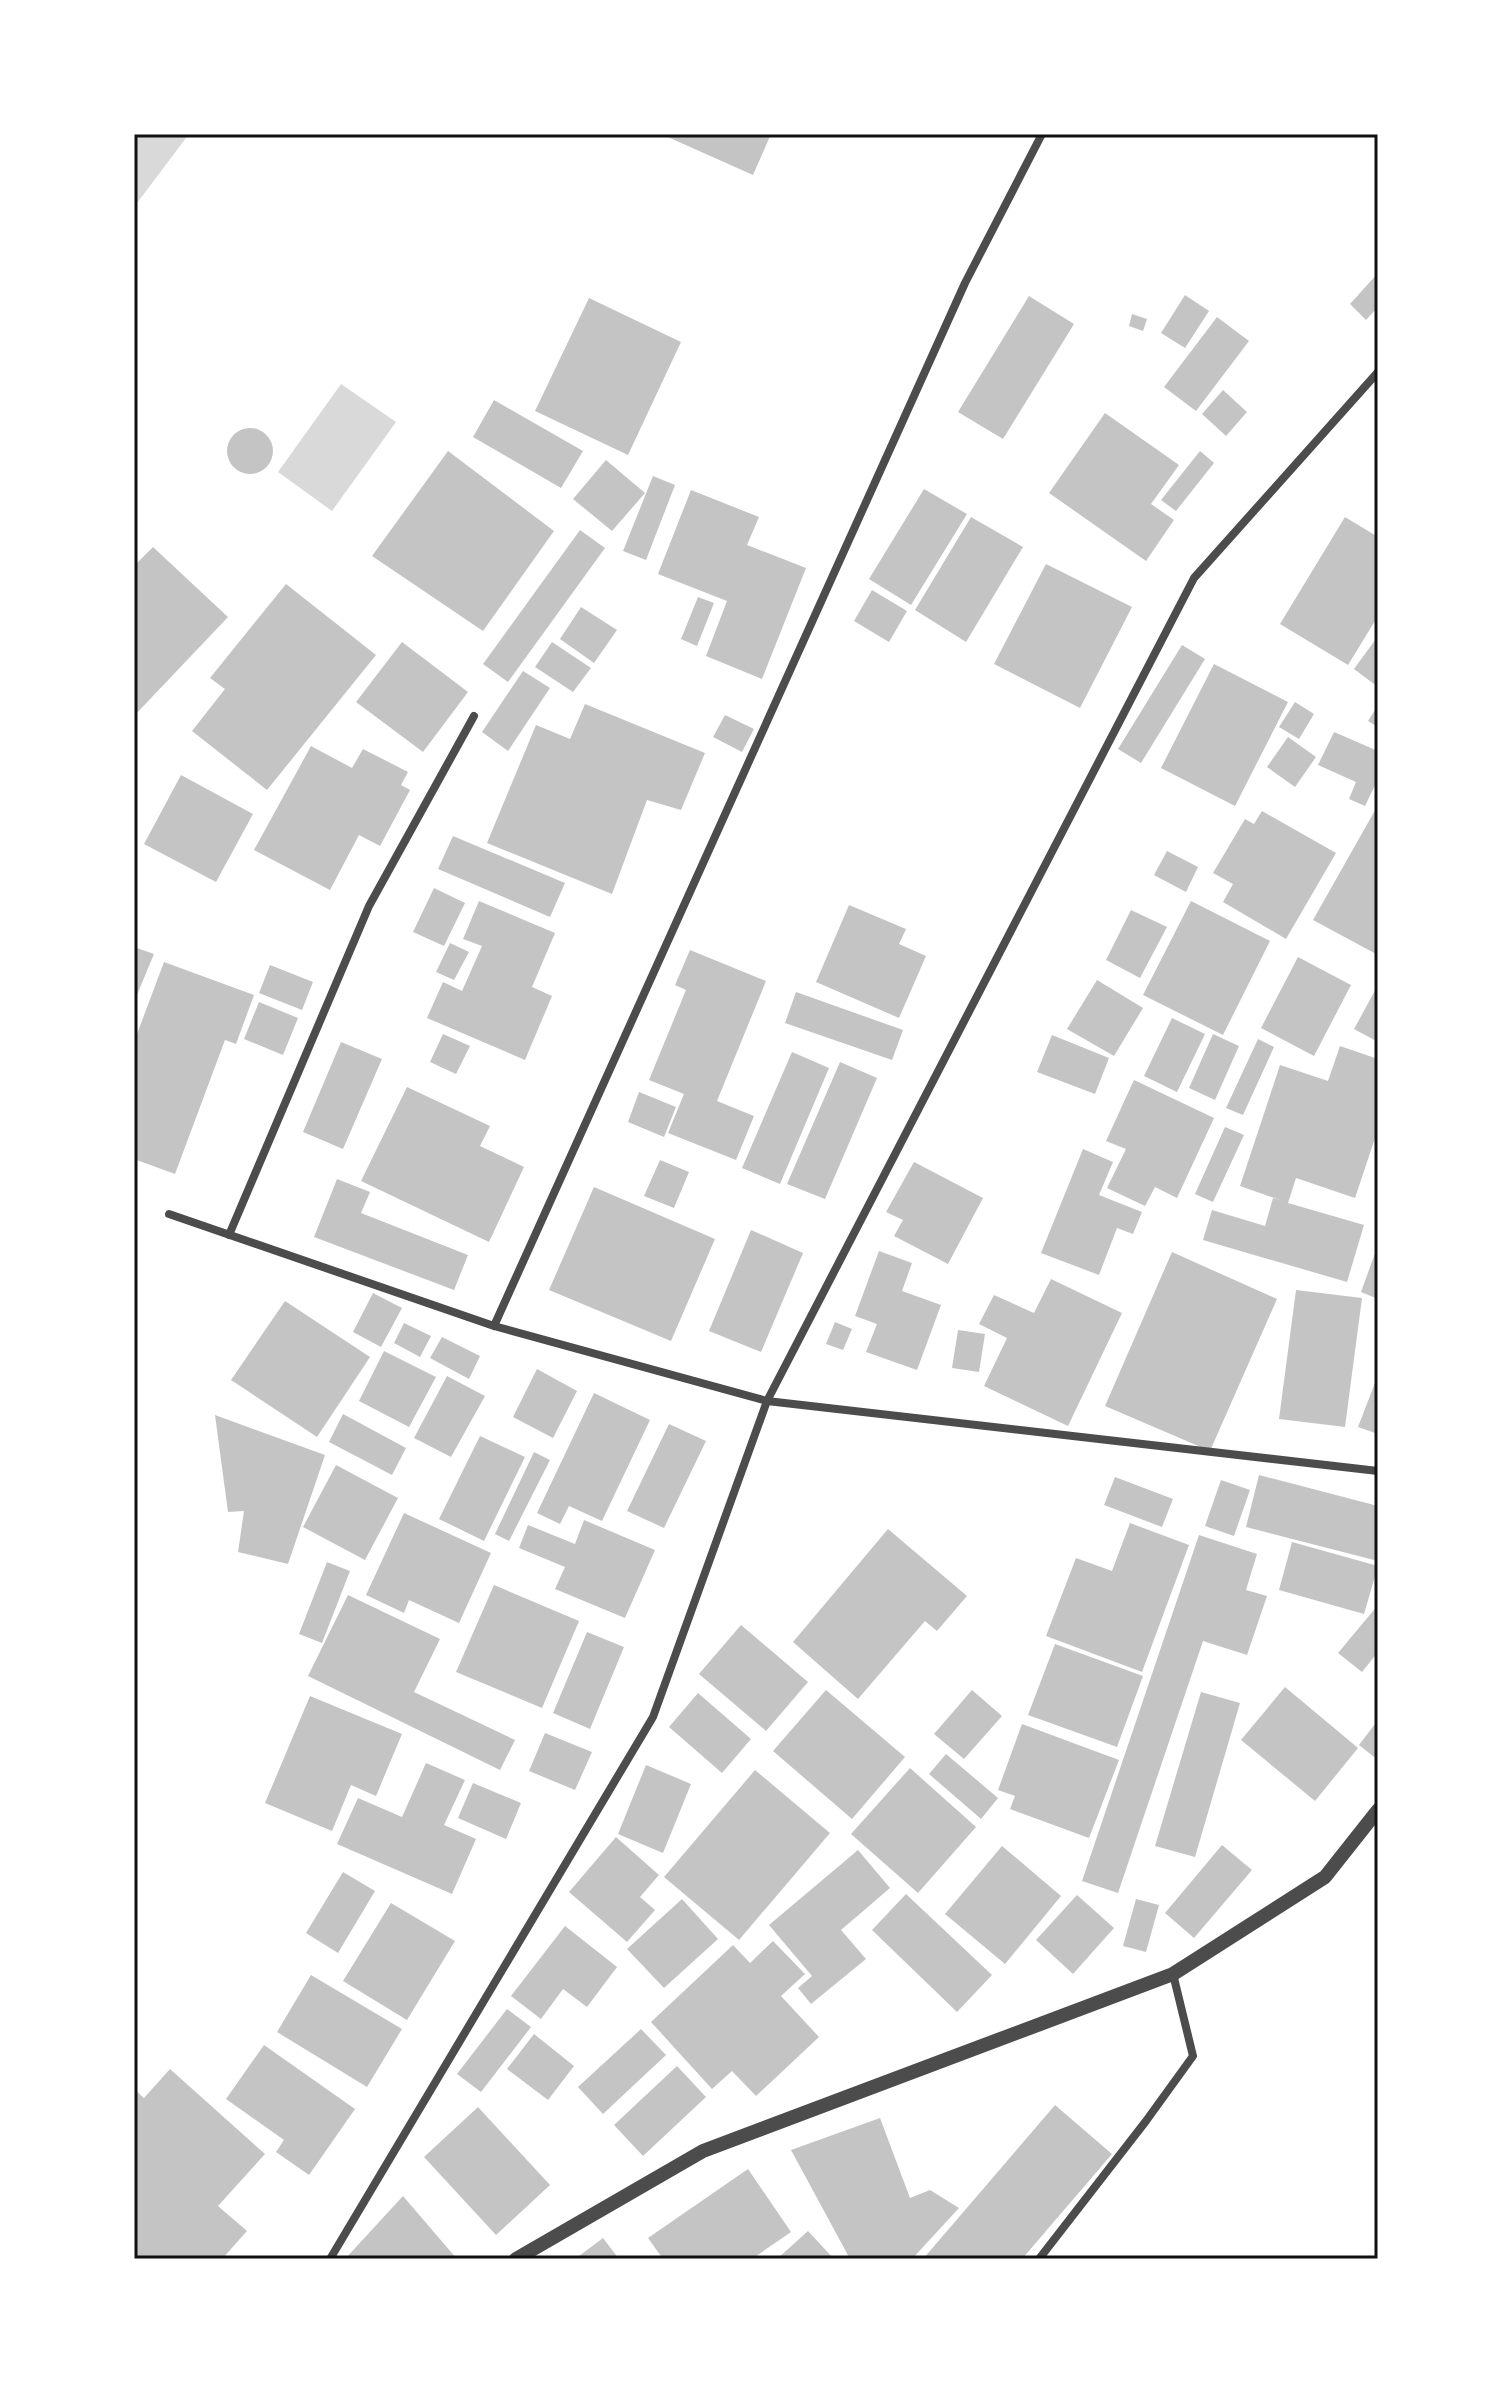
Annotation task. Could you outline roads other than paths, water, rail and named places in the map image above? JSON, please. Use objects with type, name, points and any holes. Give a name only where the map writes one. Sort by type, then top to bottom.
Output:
[{"type":"street","points":[[494,1326],[965,283],[1042,134]]},
{"type":"street","points":[[330,2259],[653,1717],[767,1401],[1194,578],[1378,372]]},
{"type":"street","points":[[229,1235],[369,906],[474,716]]},
{"type":"street","points":[[169,1214],[494,1326],[767,1401],[1378,1471]]},
{"type":"street","points":[[516,2259],[703,2151],[1173,1974],[1325,1877],[1378,1810]]},
{"type":"street","points":[[1039,2259],[1193,2056],[1173,1974]]}]
